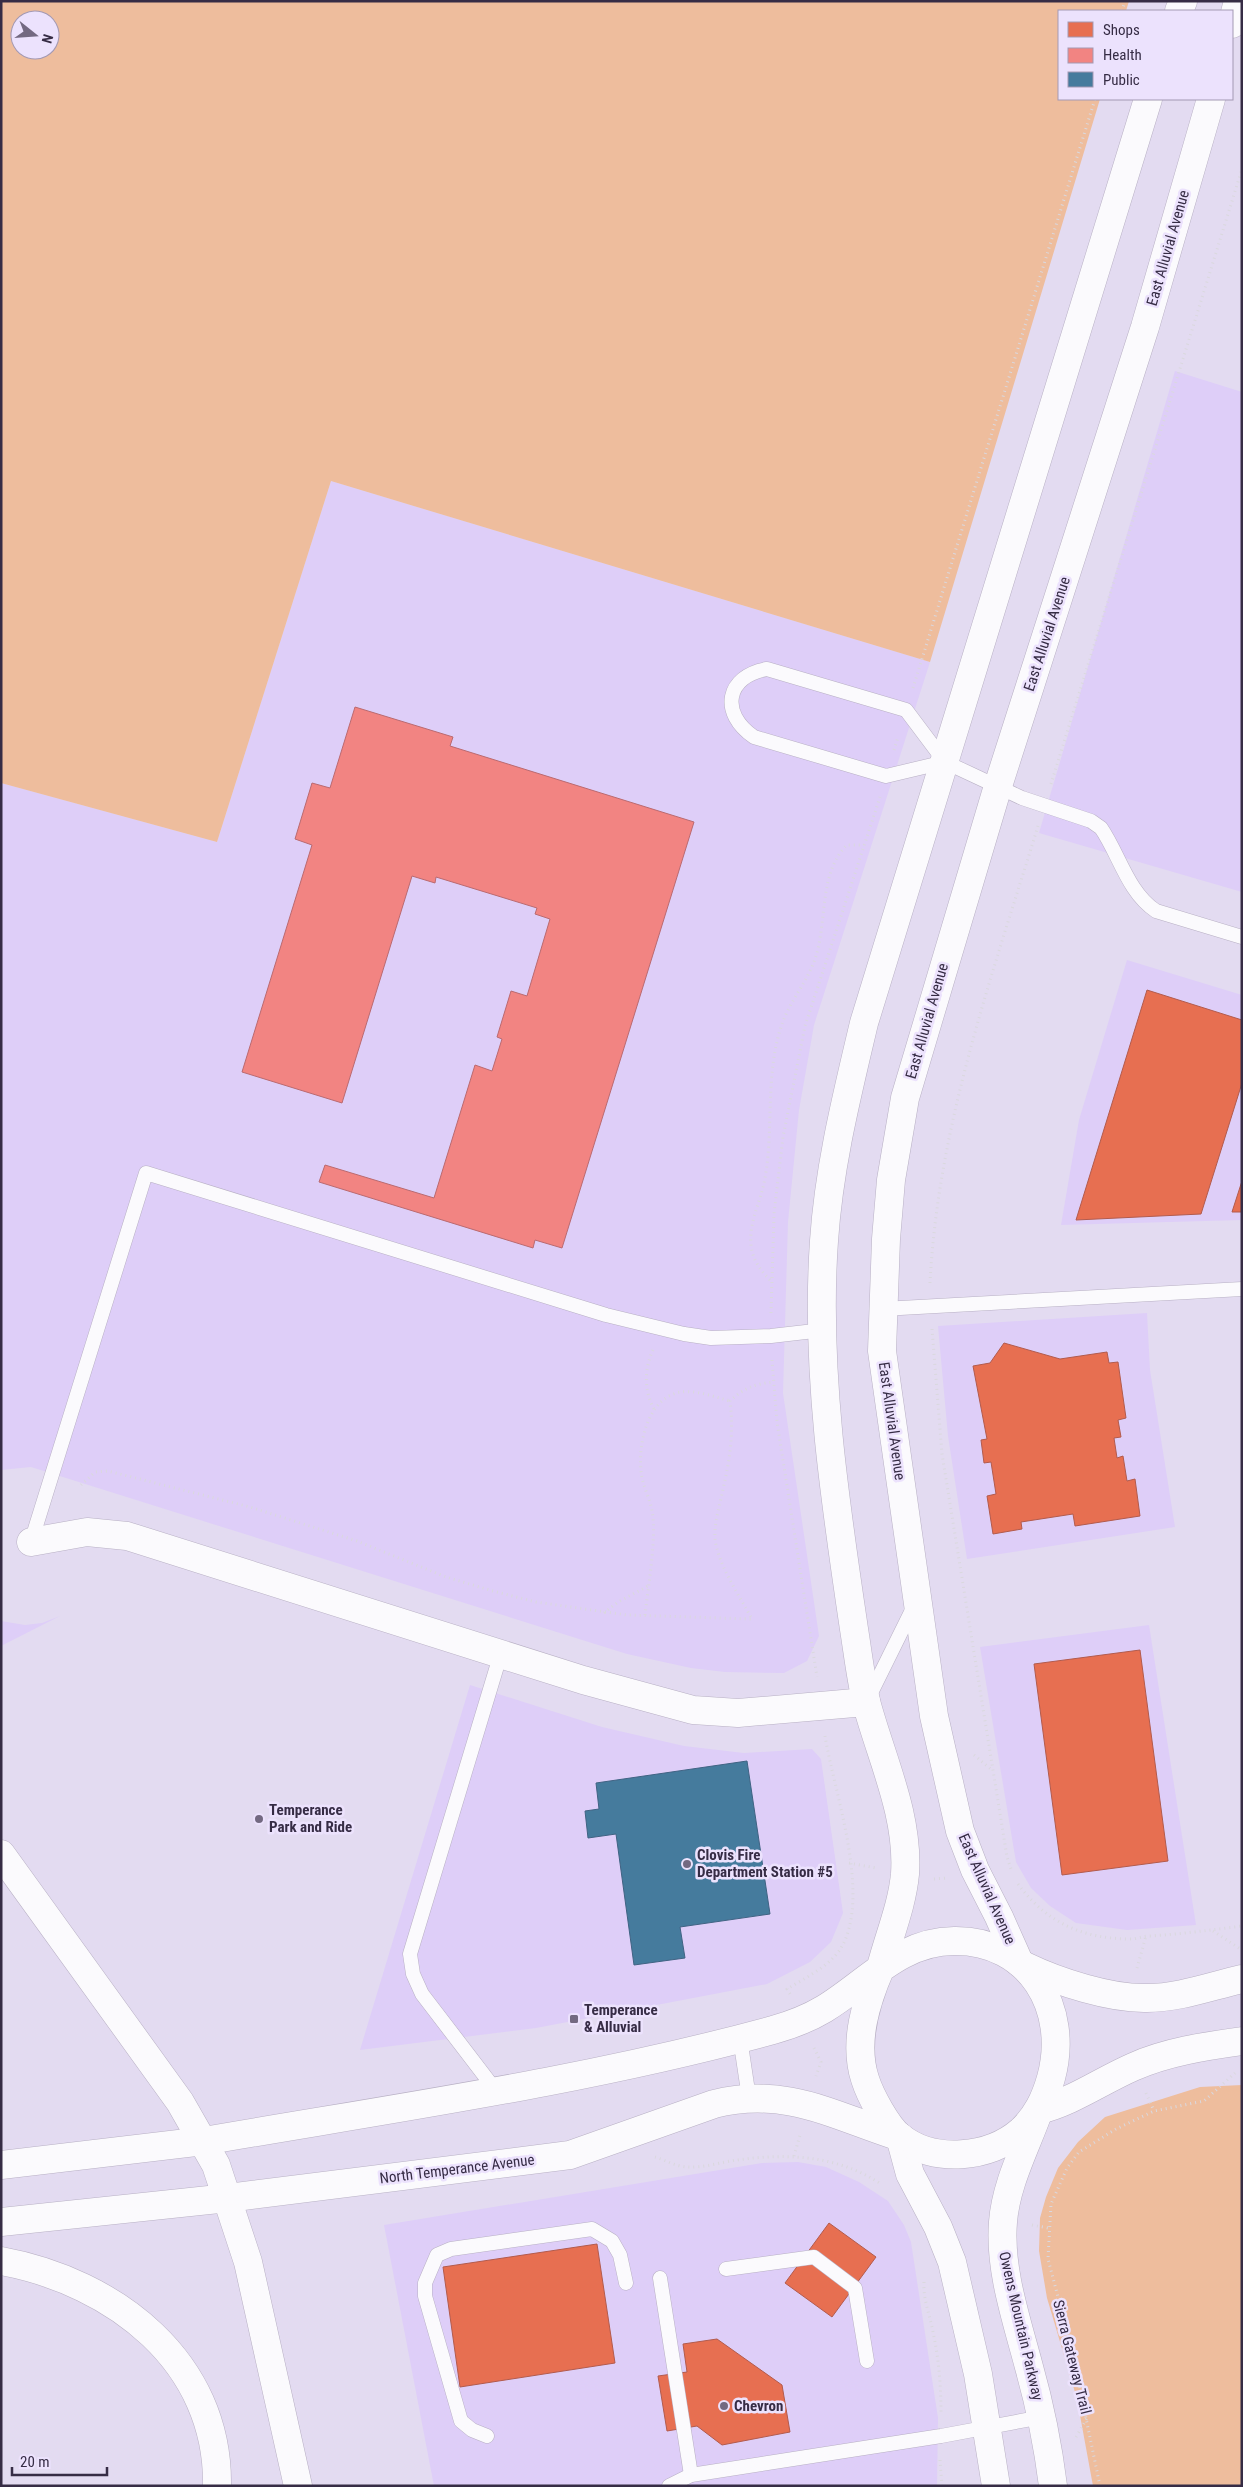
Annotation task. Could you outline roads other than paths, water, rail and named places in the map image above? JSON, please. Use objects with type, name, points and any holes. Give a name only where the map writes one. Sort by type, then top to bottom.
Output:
[{"type":"main road","points":[[1233,20],[1238,1]]},
{"type":"main road","points":[[996,2486],[978,2374],[952,2262],[938,2227],[910,2174],[900,2137],[873,2098],[864,2078],[861,2058],[860,2043],[864,2015],[881,1967],[902,1894],[905,1850],[903,1827],[896,1800],[866,1702],[854,1628],[833,1467],[823,1330],[824,1242],[830,1182],[840,1123],[864,1023],[1148,100]]},
{"type":"main road","name":"East Alluvial Avenue","points":[[1019,1962],[1000,1918],[975,1870],[960,1831],[934,1716],[882,1351],[882,1309],[891,1180],[905,1098],[998,786],[1145,327],[1211,100]]},
{"type":"main road","points":[[31,1542],[87,1532],[127,1536],[583,1680],[693,1710],[738,1713],[866,1702]]},
{"type":"main road","points":[[1,1854],[156,2069],[204,2141],[216,2165],[248,2262],[298,2486]]},
{"type":"main road","points":[[1,2165],[204,2141],[497,2092],[631,2065],[740,2038],[803,2019],[845,1995],[900,1954],[925,1945],[954,1940],[982,1943],[998,1949],[1045,1976],[1129,1997],[1168,1996],[1242,1979]]},
{"type":"main road","name":"Owens Mountain Parkway","points":[[1019,1962],[1045,1992],[1053,2011],[1056,2033],[1054,2069],[1013,2176],[1004,2212],[1002,2237],[1004,2264],[1042,2417],[1053,2486]]},
{"type":"main road","points":[[1039,2110],[1060,2105],[1135,2066],[1206,2046],[1242,2042]]},
{"type":"main road","name":"North Temperance Avenue","points":[[1,2222],[228,2198],[570,2154],[714,2104],[749,2098],[778,2098],[808,2104],[900,2137],[922,2148],[956,2155],[989,2148],[1019,2133],[1039,2110]]},
{"type":"main road","points":[[1,2261],[61,2278],[99,2296],[141,2323],[164,2345],[196,2390],[208,2418],[217,2465],[216,2486]]},
{"type":"lane","points":[[945,762],[886,776],[754,737],[741,728],[730,704],[734,693],[744,677],[767,669],[906,710],[945,762],[1044,806],[1091,821],[1100,828],[1134,889],[1143,901],[1156,911],[1242,937]]},
{"type":"lane","points":[[31,1542],[146,1173],[606,1315],[658,1328],[711,1338],[771,1336],[823,1330]]},
{"type":"lane","points":[[882,1309],[1242,1289]]},
{"type":"lane","points":[[866,1702],[917,1600]]},
{"type":"lane","points":[[497,2092],[422,1994],[413,1974],[410,1954],[501,1653]]},
{"type":"lane","points":[[740,2038],[749,2098]]},
{"type":"lane","points":[[487,2436],[472,2430],[461,2421],[425,2296],[425,2283],[437,2256],[451,2249],[592,2228],[612,2240],[620,2255],[626,2283]]},
{"type":"lane","points":[[726,2269],[814,2257],[855,2288],[867,2361]]},
{"type":"lane","points":[[660,2278],[691,2475]]},
{"type":"lane","points":[[669,2486],[691,2475],[941,2436],[1042,2417]]},
{"type":"place","name":"Temperance Park and Ride","points":[[259,1819]]},
{"type":"place","name":"Clovis Fire Department Station #5","points":[[687,1864]]},
{"type":"place","name":"Temperance & Alluvial","points":[[574,2019]]},
{"type":"place","name":"Chevron","points":[[724,2406]]}]
